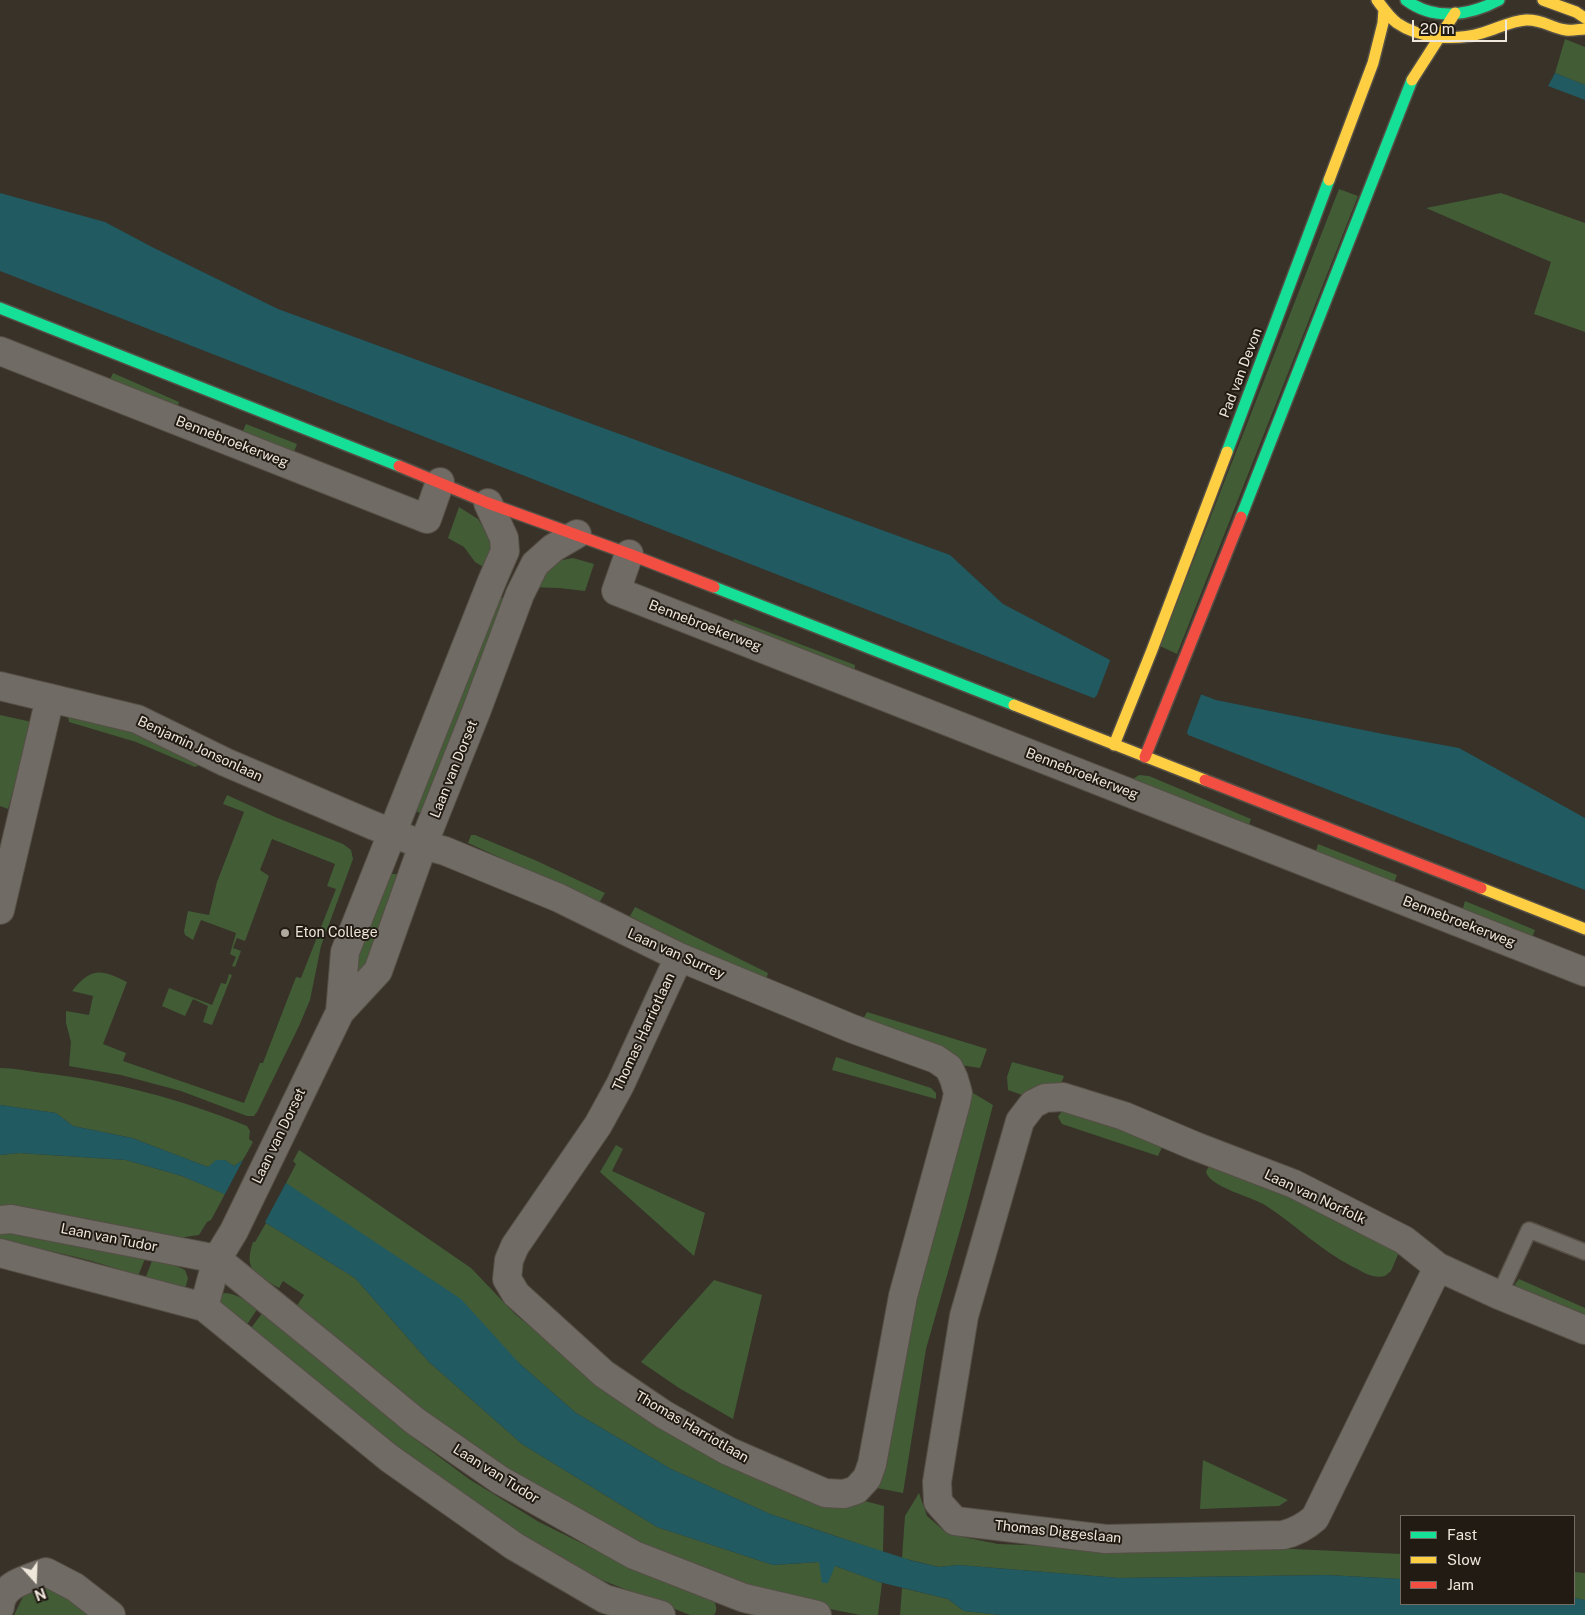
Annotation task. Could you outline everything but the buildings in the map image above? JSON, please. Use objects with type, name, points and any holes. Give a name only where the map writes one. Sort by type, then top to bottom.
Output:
[{"type":"street","points":[[1406,0],[1418,9],[1434,13],[1471,11],[1491,5],[1499,0]]},
{"type":"street","points":[[1543,0],[1576,12],[1585,18]]},
{"type":"street","points":[[1380,4],[1399,24],[1418,33],[1439,36],[1460,37],[1481,33],[1509,22],[1527,20],[1543,21],[1565,30],[1585,29]]},
{"type":"street","name":"Pad van Devon","points":[[1114,745],[1152,650],[1374,63],[1383,23],[1380,4]]},
{"type":"street","points":[[1145,756],[1184,662],[1411,82],[1455,13]]},
{"type":"street","points":[[0,308],[440,482],[488,503],[577,534],[1585,929]]},
{"type":"street","name":"Bennebroekerweg","points":[[0,351],[427,519],[440,482]]},
{"type":"street","name":"Laan van Dorset","points":[[340,1012],[345,952],[492,581],[506,552],[504,538],[488,503]]},
{"type":"street","name":"Laan van Dorset","points":[[217,1259],[234,1231],[340,1012],[378,971],[423,845],[520,594],[535,564],[553,548],[577,534]]},
{"type":"street","name":"Bennebroekerweg","points":[[628,554],[616,591],[1585,972]]},
{"type":"street","name":"Benjamin Jonsonlaan","points":[[0,686],[137,719],[225,762],[392,834]]},
{"type":"street","points":[[0,910],[50,698]]},
{"type":"street","name":"Laan van Surrey","points":[[392,834],[445,851],[559,898],[679,957],[853,1029],[936,1059],[949,1068],[954,1079]]},
{"type":"street","name":"Thomas Harriotlaan","points":[[679,957],[620,1086],[598,1125],[515,1246],[507,1268],[507,1279],[516,1294],[604,1374],[627,1390],[663,1414],[728,1451],[825,1493],[844,1494],[856,1490],[867,1478],[872,1464],[903,1296],[956,1103],[958,1093],[954,1079]]},
{"type":"street","name":"Laan van Norfolk","points":[[1033,1104],[1045,1098],[1063,1097],[1124,1116],[1294,1184],[1404,1240],[1438,1267],[1499,1295],[1585,1330]]},
{"type":"street","name":"Thomas Diggeslaan","points":[[1033,1104],[1020,1120],[964,1316],[937,1482],[938,1502],[955,1521],[1106,1539],[1283,1535],[1300,1530],[1315,1518],[1438,1267]]},
{"type":"street","name":"Laan van Tudor","points":[[0,1220],[10,1219],[217,1259],[414,1422],[500,1480],[634,1555],[740,1606],[817,1615]]},
{"type":"street","points":[[0,1253],[204,1307],[389,1458],[514,1546],[605,1599],[661,1615]]},
{"type":"street","points":[[204,1307],[217,1259]]},
{"type":"street","points":[[0,1607],[0,1600],[12,1585],[46,1572],[75,1587],[111,1615]]},
{"type":"lane","points":[[1499,1295],[1529,1230],[1585,1252]]},
{"type":"green space","points":[[1565,39],[1585,47],[1585,85],[1555,73]]},
{"type":"green space","points":[[1339,189],[1358,196],[1177,654],[1160,646]]},
{"type":"green space","points":[[1501,193],[1585,223],[1585,332],[1534,314],[1551,262],[1426,208]]},
{"type":"green space","points":[[113,373],[179,402],[176,411],[108,384]]},
{"type":"green space","points":[[246,424],[297,444],[293,455],[241,435]]},
{"type":"green space","points":[[459,507],[478,519],[488,535],[492,552],[487,569],[475,562],[464,547],[448,538]]},
{"type":"green space","points":[[573,558],[594,564],[585,591],[529,587],[552,562]]},
{"type":"green space","points":[[496,596],[507,599],[428,816],[408,808]]},
{"type":"green space","points":[[734,619],[855,665],[854,676],[730,628]]},
{"type":"green space","points":[[0,715],[32,722],[8,809],[0,806]]},
{"type":"green space","points":[[68,716],[90,716],[201,758],[199,765],[195,767],[136,742],[69,722]]},
{"type":"green space","points":[[1139,775],[1149,776],[1251,819],[1248,828],[1129,782]]},
{"type":"green space","points":[[227,795],[275,817],[343,844],[351,850],[353,859],[321,946],[310,1000],[254,1116],[247,1116],[181,1091],[121,1075],[69,1066],[71,1042],[66,1023],[66,1011],[89,1015],[93,996],[72,991],[86,977],[92,974],[104,973],[127,982],[103,1044],[126,1053],[123,1061],[244,1103],[260,1063],[263,1063],[296,977],[301,978],[336,889],[327,886],[335,864],[272,839],[260,870],[269,876],[245,941],[237,938],[233,948],[241,951],[235,967],[232,966],[236,957],[230,954],[236,933],[201,920],[193,940],[185,935],[184,931],[188,911],[209,915],[217,882],[244,812],[223,804]]},
{"type":"green space","points":[[471,835],[537,861],[605,893],[599,903],[468,843]]},
{"type":"green space","points":[[1318,844],[1397,875],[1393,886],[1315,855]]},
{"type":"green space","points":[[390,874],[398,874],[402,884],[374,956],[355,985],[353,954]]},
{"type":"green space","points":[[1465,901],[1535,930],[1531,940],[1462,912]]},
{"type":"green space","points":[[635,907],[768,973],[765,983],[707,957],[630,916]]},
{"type":"green space","points":[[229,974],[232,975],[212,1025],[203,1022],[208,1006],[193,999],[185,1016],[162,1006],[169,988],[212,1005],[221,983],[226,984]]},
{"type":"green space","points":[[867,1012],[987,1049],[980,1068],[960,1065],[862,1021]]},
{"type":"green space","points":[[836,1057],[931,1088],[936,1093],[936,1099],[832,1070]]},
{"type":"green space","points":[[1012,1062],[1064,1076],[1061,1084],[1025,1096],[1008,1090],[1007,1077]]},
{"type":"green space","points":[[0,1068],[69,1076],[121,1086],[172,1099],[247,1126],[250,1131],[249,1139],[253,1142],[243,1160],[234,1166],[225,1160],[208,1167],[132,1138],[73,1126],[56,1113],[0,1105]]},
{"type":"green space","points":[[968,1090],[993,1105],[966,1209],[926,1349],[903,1493],[877,1488],[918,1286]]},
{"type":"green space","points":[[1063,1109],[1163,1145],[1158,1156],[1062,1124],[1058,1117]]},
{"type":"green space","points":[[616,1145],[623,1149],[612,1171],[705,1213],[694,1256],[600,1172]]},
{"type":"green space","points":[[299,1150],[471,1268],[515,1314],[599,1383],[696,1447],[785,1491],[838,1507],[857,1499],[884,1506],[883,1552],[770,1514],[671,1469],[576,1413],[519,1363],[286,1183],[296,1164],[293,1161]]},
{"type":"green space","points":[[19,1153],[126,1160],[182,1176],[225,1194],[211,1220],[207,1222],[199,1235],[171,1239],[89,1219],[0,1206],[0,1155]]},
{"type":"green space","points":[[1211,1161],[1268,1185],[1399,1252],[1391,1271],[1385,1276],[1372,1276],[1341,1260],[1265,1205],[1215,1182],[1206,1172]]},
{"type":"green space","points":[[266,1223],[355,1278],[429,1362],[522,1444],[657,1527],[773,1565],[819,1562],[882,1583],[878,1615],[860,1615],[765,1596],[644,1551],[423,1418],[294,1310],[304,1295],[283,1281],[279,1288],[254,1271],[251,1266],[250,1252],[253,1242],[255,1242]]},
{"type":"green space","points":[[0,1226],[147,1254],[138,1276],[87,1260],[0,1241]]},
{"type":"green space","points":[[154,1256],[185,1270],[188,1278],[186,1286],[177,1291],[145,1279]]},
{"type":"green space","points":[[1519,1279],[1585,1308],[1585,1320],[1518,1289],[1515,1284]]},
{"type":"green space","points":[[714,1280],[762,1295],[733,1419],[679,1388],[641,1362]]},
{"type":"green space","points":[[224,1293],[238,1296],[258,1308],[244,1329],[219,1313],[219,1298]]},
{"type":"green space","points":[[263,1312],[349,1380],[415,1439],[469,1479],[539,1522],[624,1564],[711,1596],[716,1608],[714,1615],[690,1615],[569,1567],[471,1510],[248,1332]]},
{"type":"green space","points":[[1203,1460],[1288,1500],[1279,1506],[1200,1509]]},
{"type":"green space","points":[[919,1493],[927,1516],[948,1534],[998,1544],[1189,1551],[1293,1549],[1400,1554],[1400,1579],[1327,1575],[1119,1578],[958,1565],[939,1567],[902,1558],[905,1516]]},
{"type":"green space","points":[[1575,1572],[1585,1573],[1585,1600],[1575,1598]]},
{"type":"green space","points":[[42,1585],[63,1590],[94,1615],[14,1615],[25,1593]]},
{"type":"green space","points":[[902,1588],[948,1599],[964,1611],[1001,1615],[900,1615]]},
{"type":"water","points":[[1555,73],[1585,85],[1585,100],[1548,86]]},
{"type":"water","points":[[0,193],[105,222],[278,309],[950,555],[1003,604],[1110,660],[1216,700],[1459,748],[1585,818],[1585,890],[0,271]]},
{"type":"water","points":[[0,1105],[56,1113],[73,1126],[132,1138],[208,1167],[216,1160],[225,1160],[234,1166],[243,1160],[286,1183],[461,1299],[519,1363],[576,1413],[671,1469],[770,1514],[913,1561],[939,1567],[958,1565],[1119,1578],[1327,1575],[1400,1579],[1400,1605],[1575,1605],[1575,1598],[1585,1600],[1585,1615],[1001,1615],[964,1611],[948,1599],[879,1582],[835,1566],[828,1583],[822,1583],[819,1562],[773,1565],[657,1527],[522,1444],[429,1362],[355,1278],[266,1223],[248,1204],[182,1176],[126,1160],[19,1153],[0,1155]]},
{"type":"pier","points":[[1111,658],[1202,692],[1187,732],[1189,738],[1092,700],[1097,695]]},
{"type":"pier","points":[[244,1158],[287,1181],[264,1224],[247,1207],[224,1196]]},
{"type":"traffic: fast","points":[[1406,0],[1428,11],[1452,14],[1476,10],[1499,0]]},
{"type":"traffic: fast","points":[[1241,517],[1412,80]]},
{"type":"traffic: fast","points":[[1227,452],[1329,180]]},
{"type":"traffic: fast","points":[[0,308],[399,466]]},
{"type":"traffic: fast","points":[[714,587],[1014,705]]},
{"type":"traffic: slow","points":[[1377,0],[1397,23],[1416,32],[1438,37],[1472,36],[1526,20],[1537,21],[1566,30],[1585,29]]},
{"type":"traffic: slow","points":[[1543,0],[1576,12],[1585,18]]},
{"type":"traffic: slow","points":[[1329,180],[1373,63],[1383,23],[1384,9]]},
{"type":"traffic: slow","points":[[1412,80],[1455,13]]},
{"type":"traffic: slow","points":[[1114,745],[1227,452]]},
{"type":"traffic: slow","points":[[1014,705],[1205,780]]},
{"type":"traffic: slow","points":[[1481,888],[1585,929]]},
{"type":"traffic: jam","points":[[399,466],[488,503],[714,587]]},
{"type":"traffic: jam","points":[[1145,757],[1241,517]]},
{"type":"traffic: jam","points":[[1205,780],[1481,888]]},
{"type":"place","name":"Eton College","points":[[285,933]]}]
